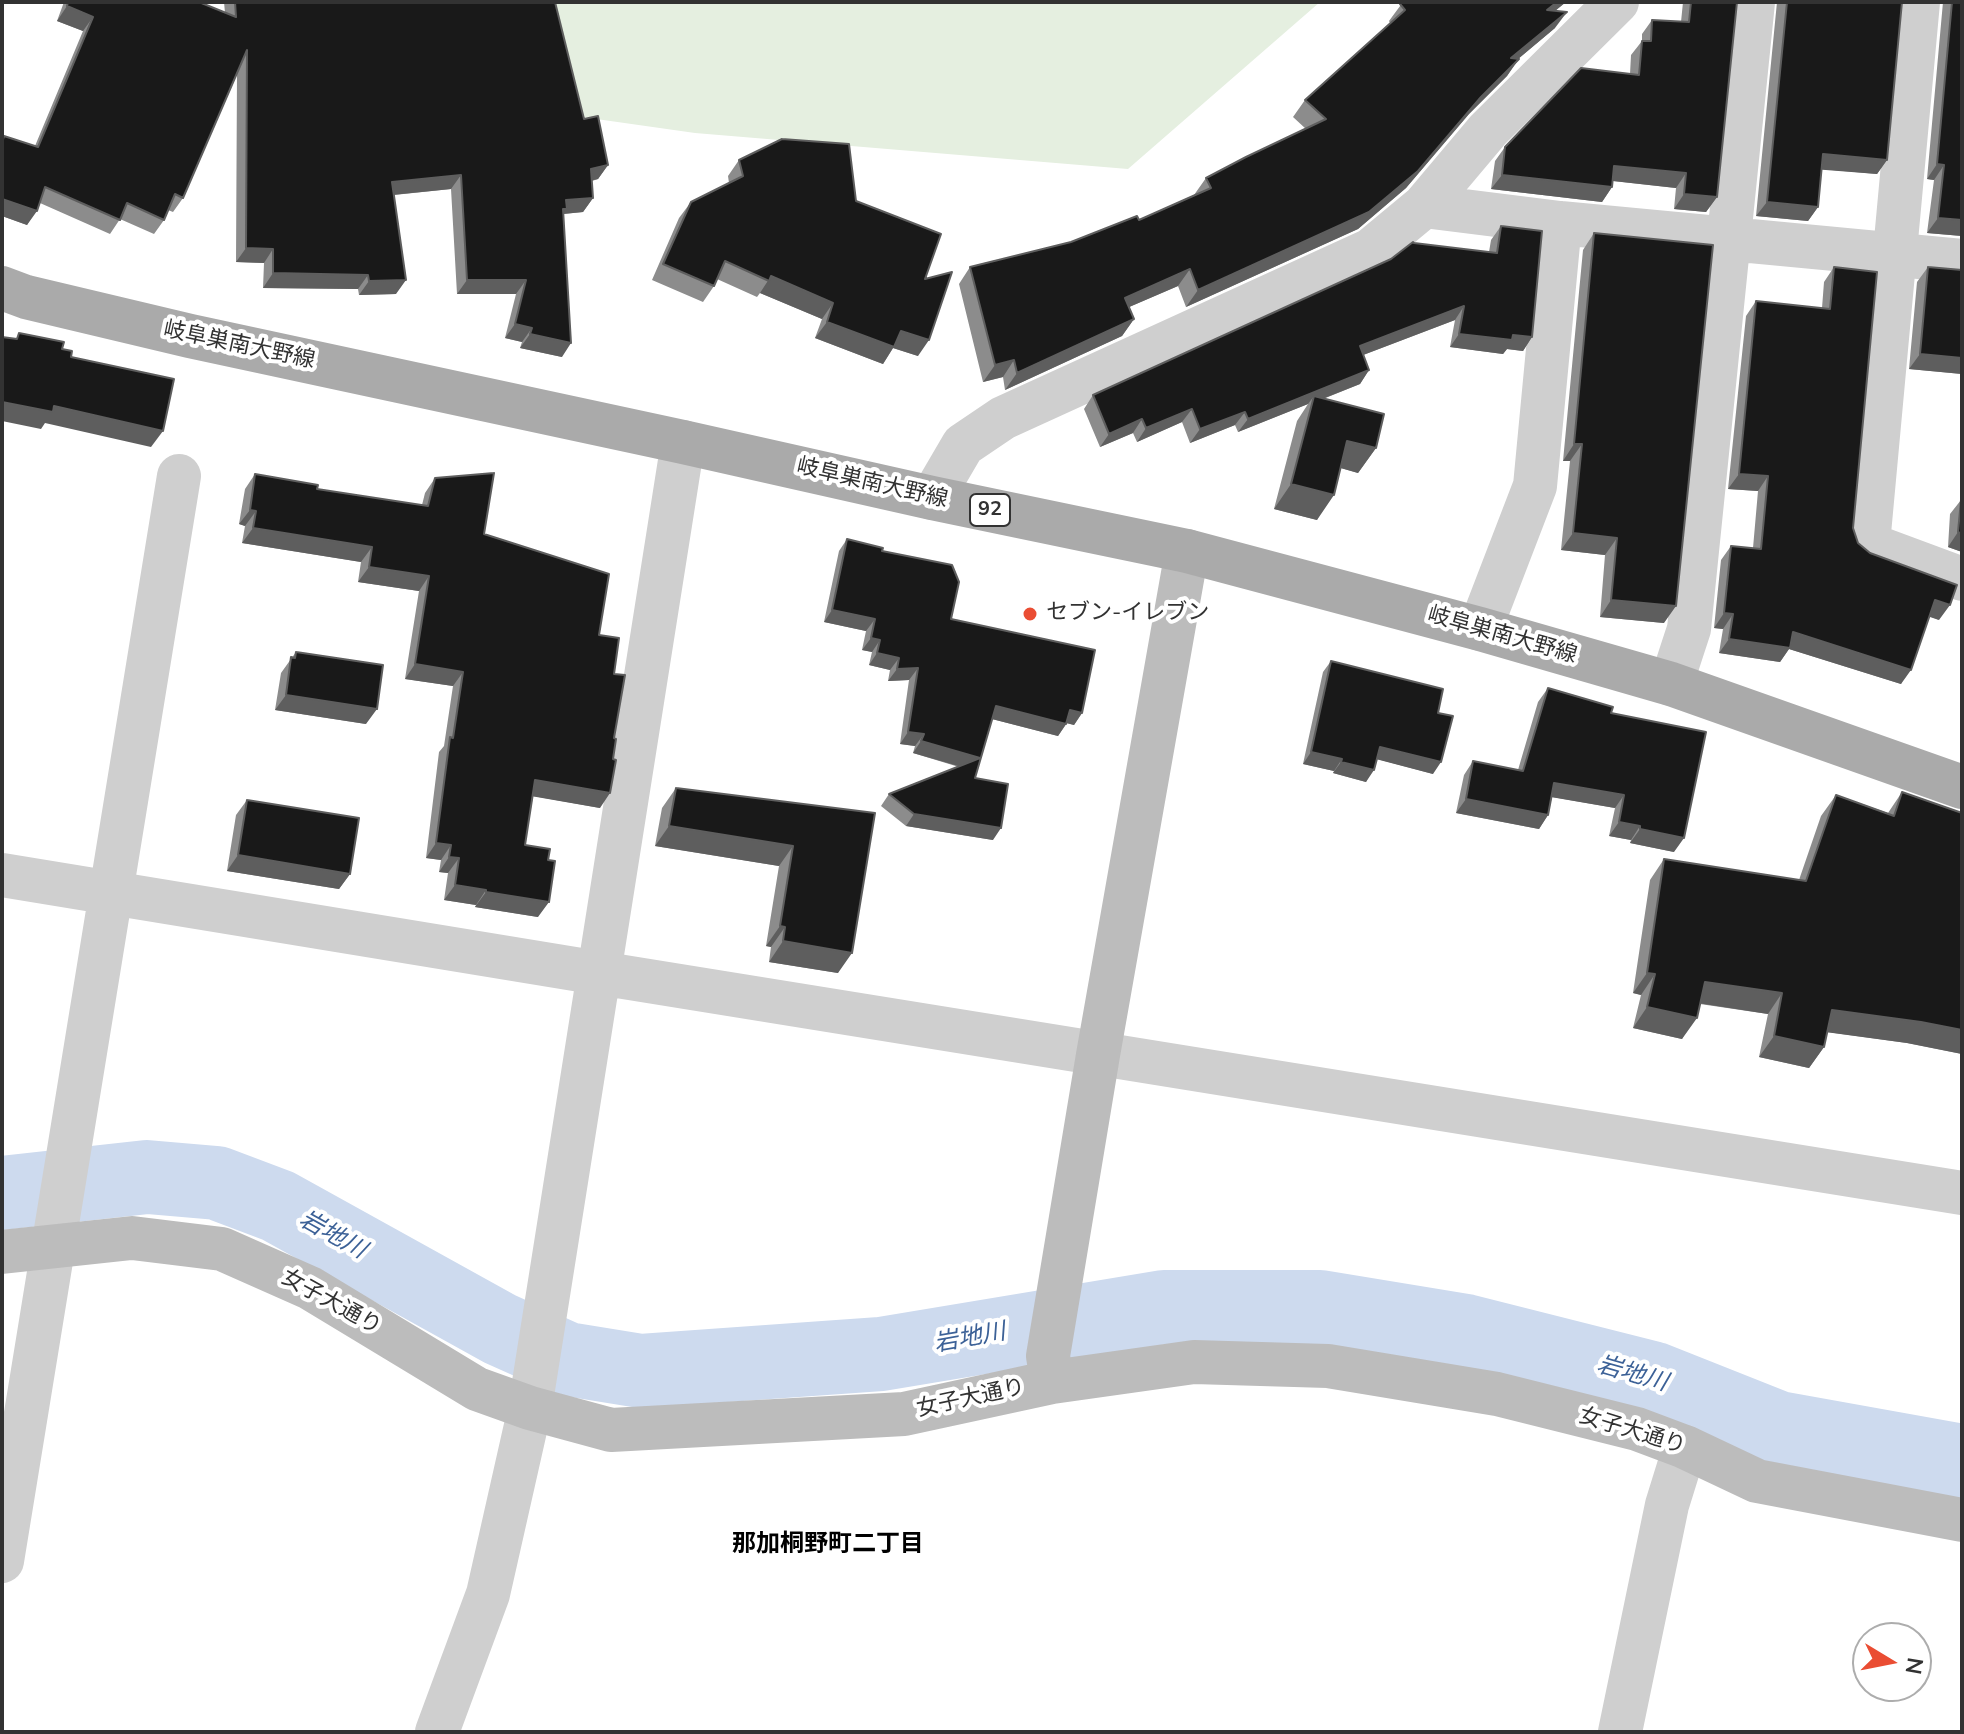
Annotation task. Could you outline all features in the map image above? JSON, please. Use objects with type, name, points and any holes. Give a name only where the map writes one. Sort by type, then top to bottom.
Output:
[{"type":"main road","name":"岐阜巣南大野線","points":[[2,288],[26,297],[190,336],[1187,551],[1480,629],[1671,684],[1962,787]]},
{"type":"street","points":[[932,498],[963,445],[1003,418],[1371,250],[1424,206],[1488,130],[1617,2]]},
{"type":"street","points":[[1671,684],[1689,629],[1753,2]]},
{"type":"street","points":[[1918,2],[1868,544],[1962,579]]},
{"type":"street","points":[[1424,206],[1560,223],[1962,261]]},
{"type":"street","points":[[1480,629],[1535,486],[1560,223]]},
{"type":"street","points":[[437,1732],[488,1594],[532,1396],[683,442]]},
{"type":"street","points":[[2,1561],[179,476]]},
{"type":"street","points":[[1050,1369],[1060,1284],[1098,1055],[1187,551]]},
{"type":"street","points":[[2,875],[1962,1193]]},
{"type":"street","name":"女子大通り","points":[[2,1252],[55,1234],[132,1238],[222,1249],[310,1288],[477,1389],[532,1396],[611,1430],[904,1414],[1050,1369],[1194,1362],[1328,1366],[1497,1394],[1637,1429],[1685,1447],[1757,1481],[1962,1520]]},
{"type":"street","points":[[1620,1732],[1667,1505],[1685,1447]]},
{"type":"green space","points":[[521,2],[1320,2],[1128,169],[695,133],[561,114]]},
{"type":"building","points":[[68,2],[199,2],[236,17],[235,2],[555,2],[584,119],[598,116],[608,165],[591,169],[593,198],[566,200],[567,209],[563,209],[571,343],[530,334],[532,328],[515,324],[526,280],[467,280],[461,175],[392,182],[406,280],[369,281],[368,275],[273,273],[273,249],[246,248],[247,50],[183,198],[175,194],[164,220],[127,203],[120,220],[45,187],[37,211],[2,199],[4,136],[38,147],[93,17],[67,6]]},
{"type":"building","points":[[1557,2],[1547,10],[1567,12],[1511,58],[1519,59],[1481,97],[1418,171],[1369,212],[1198,290],[1190,269],[1125,298],[1134,319],[1017,373],[1014,360],[995,365],[970,267],[1071,242],[1137,216],[1139,220],[1211,188],[1206,178],[1326,119],[1305,100],[1405,10],[1400,4]]},
{"type":"building","points":[[1691,2],[1737,2],[1717,197],[1684,194],[1686,173],[1614,166],[1612,187],[1502,175],[1505,147],[1581,68],[1639,75],[1642,41],[1651,41],[1652,20],[1689,22]]},
{"type":"building","points":[[1787,2],[1902,2],[1887,160],[1823,154],[1818,207],[1767,202]]},
{"type":"building","points":[[1952,2],[1962,2],[1962,220],[1938,218],[1944,165],[1937,164]]},
{"type":"building","points":[[782,139],[849,144],[856,201],[941,234],[925,279],[952,272],[929,340],[901,331],[894,347],[827,322],[833,303],[771,276],[769,281],[725,261],[714,286],[663,264],[691,202],[743,176],[739,160]]},
{"type":"building","points":[[1501,226],[1542,231],[1532,337],[1513,335],[1512,340],[1459,334],[1464,306],[1360,346],[1369,370],[1248,419],[1245,412],[1200,429],[1192,409],[1146,428],[1142,419],[1109,434],[1093,395],[1391,259],[1413,242],[1497,253]]},
{"type":"building","points":[[1594,233],[1713,245],[1676,606],[1611,600],[1617,538],[1573,533],[1582,444],[1574,444]]},
{"type":"building","points":[[1834,267],[1877,272],[1853,528],[1858,543],[1870,553],[1957,585],[1950,605],[1935,600],[1911,670],[1793,632],[1790,648],[1729,639],[1733,614],[1724,613],[1731,546],[1761,549],[1768,476],[1739,474],[1756,301],[1830,309]]},
{"type":"building","points":[[1928,267],[1962,270],[1962,358],[1920,354]]},
{"type":"building","points":[[19,333],[64,342],[62,349],[72,351],[71,357],[174,379],[163,431],[54,406],[53,412],[2,402],[2,337],[17,339]]},
{"type":"building","points":[[1314,396],[1384,414],[1376,448],[1347,441],[1334,495],[1291,484]]},
{"type":"building","points":[[494,473],[484,534],[609,574],[599,635],[619,638],[614,674],[625,675],[614,738],[613,759],[616,760],[610,793],[535,780],[525,845],[550,849],[548,860],[555,861],[549,902],[455,885],[459,858],[449,857],[451,845],[436,843],[450,737],[453,738],[463,672],[415,664],[429,576],[369,567],[372,547],[253,528],[256,511],[250,510],[255,474],[318,485],[317,489],[428,506],[435,478]]},
{"type":"building","points":[[1962,500],[1962,534],[1958,532]]},
{"type":"building","points":[[847,539],[883,548],[882,551],[952,565],[959,582],[951,619],[1095,650],[1082,713],[1070,710],[1066,724],[996,706],[975,778],[1008,784],[1001,828],[914,814],[889,794],[980,758],[921,741],[924,734],[908,732],[918,668],[897,669],[899,658],[877,653],[880,640],[871,638],[875,619],[832,610]]},
{"type":"building","points":[[296,652],[383,665],[377,709],[286,695],[291,657],[295,658]]},
{"type":"building","points":[[1331,661],[1443,689],[1438,713],[1453,716],[1441,762],[1380,747],[1374,770],[1311,752]]},
{"type":"building","points":[[1548,688],[1613,707],[1611,713],[1706,732],[1684,838],[1619,822],[1624,795],[1554,783],[1548,815],[1466,799],[1473,761],[1523,771]]},
{"type":"building","points":[[676,788],[875,813],[852,953],[783,941],[785,927],[780,926],[793,846],[669,826]]},
{"type":"building","points":[[1902,792],[1962,813],[1962,1030],[1832,1010],[1824,1047],[1774,1036],[1782,993],[1705,982],[1697,1018],[1647,1007],[1655,974],[1647,973],[1664,859],[1806,881],[1836,795],[1894,816]]},
{"type":"building","points":[[247,800],[359,818],[350,874],[238,855]]},
{"type":"waterway","name":"岩地川","points":[[2,1193],[147,1177],[217,1183],[278,1206],[500,1329],[567,1359],[641,1371],[881,1354],[1164,1307],[1320,1307],[1466,1331],[1652,1378],[1778,1428],[1962,1461]]},
{"type":"place","name":"セブン-イレブン","points":[[1030,614]]},
{"type":"district","name":"那加桐野町二丁目","points":[[828,1545]]}]
